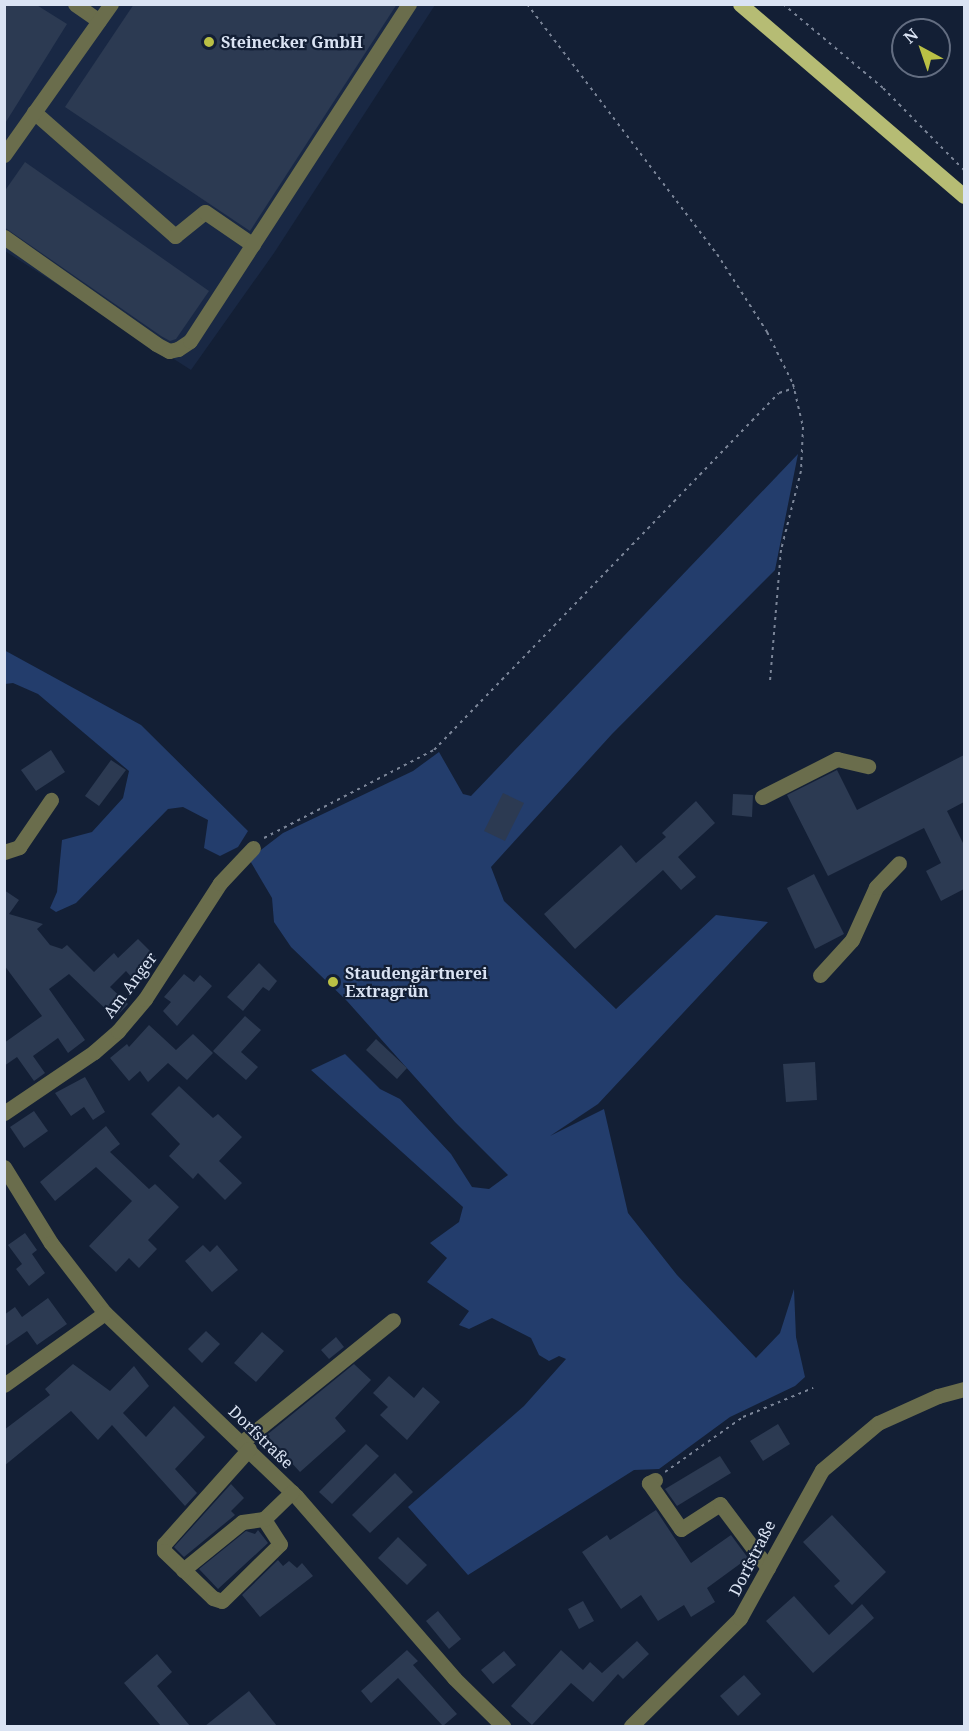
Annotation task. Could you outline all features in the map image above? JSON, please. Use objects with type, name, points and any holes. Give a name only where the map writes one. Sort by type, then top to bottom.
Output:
[{"type":"main road","points":[[740,4],[964,196]]},
{"type":"street","points":[[75,4],[99,21]]},
{"type":"street","points":[[4,155],[111,4]]},
{"type":"street","points":[[4,237],[169,351],[190,341],[409,4]]},
{"type":"street","points":[[34,112],[175,236],[205,212],[253,245]]},
{"type":"street","points":[[762,797],[837,759],[868,766]]},
{"type":"street","points":[[4,852],[19,847],[51,800]]},
{"type":"street","name":"Am Anger","points":[[4,1113],[94,1052],[118,1030],[145,999],[220,883],[253,848]]},
{"type":"street","points":[[819,975],[852,940],[876,887],[899,863]]},
{"type":"street","name":"Dorfstraße","points":[[4,1167],[51,1243],[105,1313],[292,1492],[454,1678],[502,1726]]},
{"type":"street","points":[[4,1385],[105,1313]]},
{"type":"street","points":[[264,1519],[280,1544],[222,1601],[213,1598],[164,1551],[164,1544],[246,1446],[393,1320]]},
{"type":"street","name":"Dorfstraße","points":[[631,1726],[740,1618],[808,1490],[844,1449],[878,1423],[910,1407],[964,1389]]},
{"type":"street","points":[[655,1480],[649,1483],[681,1529],[720,1504],[768,1568]]},
{"type":"street","points":[[183,1570],[242,1522],[264,1519],[292,1492]]},
{"type":"path","points":[[527,4],[717,254],[767,332],[794,388],[803,427],[801,471],[782,550],[770,681]]},
{"type":"path","points":[[783,4],[883,88],[964,170]]},
{"type":"path","points":[[253,848],[270,833],[395,773],[434,750],[779,393],[794,388]]},
{"type":"path","points":[[655,1480],[744,1418],[813,1388]]},
{"type":"shaded area","points":[[4,5],[435,5],[274,253],[191,370],[5,251]]},
{"type":"shaded area","points":[[798,454],[775,570],[612,734],[491,867],[504,901],[616,1009],[716,915],[768,922],[598,1104],[550,1136],[604,1109],[628,1213],[677,1275],[756,1358],[780,1333],[794,1289],[796,1337],[805,1377],[795,1386],[730,1417],[659,1469],[634,1470],[468,1575],[408,1507],[524,1406],[566,1359],[559,1356],[549,1361],[539,1355],[531,1338],[492,1318],[469,1329],[459,1325],[469,1311],[427,1282],[447,1258],[430,1243],[459,1222],[463,1207],[311,1070],[345,1054],[380,1089],[400,1099],[451,1154],[472,1187],[489,1189],[508,1175],[455,1122],[347,1001],[291,947],[274,922],[272,898],[249,859],[283,833],[413,771],[439,752],[463,794],[471,796]]},
{"type":"shaded area","points":[[4,650],[141,725],[248,831],[238,847],[220,856],[204,848],[208,820],[183,807],[168,809],[76,903],[56,912],[50,908],[57,892],[62,840],[92,832],[123,798],[129,771],[38,694],[13,683],[5,684]]},
{"type":"building","points":[[4,4],[35,4],[67,24],[4,125]]},
{"type":"building","points":[[134,4],[397,4],[250,231],[65,107]]},
{"type":"building","points":[[25,162],[209,291],[176,339],[170,341],[161,336],[4,227],[4,192]]},
{"type":"building","points":[[51,750],[65,772],[36,791],[21,770]]},
{"type":"building","points":[[964,755],[964,802],[947,811],[964,845],[964,889],[941,901],[926,871],[941,863],[924,828],[828,876],[787,795],[837,770],[857,810]]},
{"type":"building","points":[[111,760],[126,770],[99,806],[85,796]]},
{"type":"building","points":[[503,793],[524,803],[505,841],[484,831]]},
{"type":"building","points":[[733,794],[753,795],[752,817],[732,815]]},
{"type":"building","points":[[696,801],[715,823],[678,857],[696,877],[681,890],[663,870],[575,949],[544,914],[621,845],[636,863],[666,837],[662,833]]},
{"type":"building","points":[[814,874],[844,934],[815,949],[787,888]]},
{"type":"building","points":[[4,890],[19,900],[9,914],[43,924],[37,929],[50,945],[62,949],[67,945],[94,972],[114,953],[118,958],[138,939],[156,957],[133,979],[126,971],[110,987],[128,1004],[115,1018],[69,974],[49,989],[85,1040],[68,1053],[58,1038],[33,1056],[45,1073],[34,1081],[17,1057],[4,1066],[4,1043],[42,1016],[4,965]]},
{"type":"building","points":[[259,963],[277,981],[269,991],[263,987],[243,1011],[227,997]]},
{"type":"building","points":[[184,974],[194,982],[200,975],[212,986],[177,1026],[163,1011],[171,1002],[164,997]]},
{"type":"building","points":[[245,1016],[261,1030],[241,1052],[258,1067],[246,1080],[213,1051]]},
{"type":"building","points":[[149,1025],[176,1050],[193,1034],[213,1053],[187,1080],[168,1063],[148,1082],[140,1071],[129,1081],[110,1058],[127,1044],[129,1047]]},
{"type":"building","points":[[376,1039],[407,1068],[397,1079],[366,1050]]},
{"type":"building","points":[[815,1062],[817,1100],[786,1102],[783,1064]]},
{"type":"building","points":[[85,1077],[105,1112],[93,1120],[84,1107],[71,1116],[55,1093]]},
{"type":"building","points":[[179,1086],[213,1118],[218,1114],[242,1137],[219,1161],[242,1183],[225,1200],[198,1173],[193,1179],[169,1156],[180,1144],[151,1114]]},
{"type":"building","points":[[34,1111],[48,1131],[24,1148],[10,1127]]},
{"type":"building","points":[[106,1126],[120,1144],[110,1152],[149,1189],[155,1184],[179,1207],[148,1240],[157,1249],[139,1268],[129,1258],[116,1272],[89,1246],[132,1201],[96,1167],[55,1201],[40,1182]]},
{"type":"building","points":[[25,1233],[37,1250],[32,1254],[45,1273],[29,1286],[16,1269],[22,1264],[8,1245]]},
{"type":"building","points":[[203,1245],[210,1252],[217,1245],[238,1270],[212,1292],[185,1261]]},
{"type":"building","points":[[48,1298],[67,1324],[37,1345],[27,1331],[4,1347],[4,1315],[15,1307],[22,1317]]},
{"type":"building","points":[[206,1331],[220,1344],[202,1363],[188,1349]]},
{"type":"building","points":[[262,1332],[284,1351],[256,1382],[234,1363]]},
{"type":"building","points":[[336,1337],[344,1347],[329,1359],[321,1350]]},
{"type":"building","points":[[73,1364],[110,1391],[134,1366],[149,1386],[123,1413],[146,1437],[174,1406],[205,1437],[175,1469],[197,1493],[185,1506],[112,1425],[98,1440],[71,1411],[4,1466],[4,1430],[50,1395],[45,1389]]},
{"type":"building","points":[[354,1364],[371,1380],[335,1418],[346,1431],[300,1472],[275,1445],[273,1447],[263,1438]]},
{"type":"building","points":[[389,1376],[414,1398],[423,1387],[440,1402],[407,1440],[380,1415],[388,1407],[373,1393]]},
{"type":"building","points":[[778,1424],[790,1444],[763,1461],[750,1441]]},
{"type":"building","points":[[366,1444],[379,1456],[332,1504],[319,1492]]},
{"type":"building","points":[[720,1456],[731,1473],[677,1506],[665,1489]]},
{"type":"building","points":[[395,1473],[413,1492],[370,1533],[352,1515]]},
{"type":"building","points":[[231,1484],[244,1498],[231,1511],[235,1515],[184,1557],[174,1547]]},
{"type":"building","points":[[656,1510],[691,1563],[731,1535],[748,1558],[707,1588],[715,1602],[691,1617],[684,1605],[658,1621],[641,1595],[621,1609],[582,1552],[607,1535],[610,1540]]},
{"type":"building","points":[[832,1515],[886,1572],[852,1605],[834,1586],[840,1581],[803,1542]]},
{"type":"building","points":[[258,1530],[268,1543],[218,1589],[199,1569],[246,1531],[255,1534]]},
{"type":"building","points":[[398,1537],[427,1565],[407,1585],[378,1558]]},
{"type":"building","points":[[278,1560],[283,1566],[289,1561],[297,1568],[302,1563],[313,1576],[260,1617],[242,1595]]},
{"type":"building","points":[[794,1596],[829,1635],[862,1604],[874,1618],[813,1673],[766,1621]]},
{"type":"building","points":[[583,1601],[594,1621],[579,1629],[568,1609]]},
{"type":"building","points":[[438,1611],[461,1639],[449,1649],[426,1621]]},
{"type":"building","points":[[637,1641],[649,1654],[623,1679],[618,1674],[593,1702],[571,1683],[532,1725],[511,1706],[561,1650],[583,1670],[590,1662],[602,1673]]},
{"type":"building","points":[[407,1650],[418,1661],[413,1665],[457,1714],[443,1726],[398,1678],[371,1703],[361,1691]]},
{"type":"building","points":[[504,1651],[516,1665],[493,1684],[481,1670]]},
{"type":"building","points":[[157,1654],[172,1672],[157,1686],[190,1726],[161,1726],[124,1683]]},
{"type":"building","points":[[744,1675],[761,1694],[738,1716],[720,1696]]},
{"type":"building","points":[[249,1691],[277,1726],[205,1726]]},
{"type":"place","name":"Steinecker GmbH","points":[[209,42]]},
{"type":"place","name":"Staudengärtnerei Extragrün","points":[[333,982]]}]
